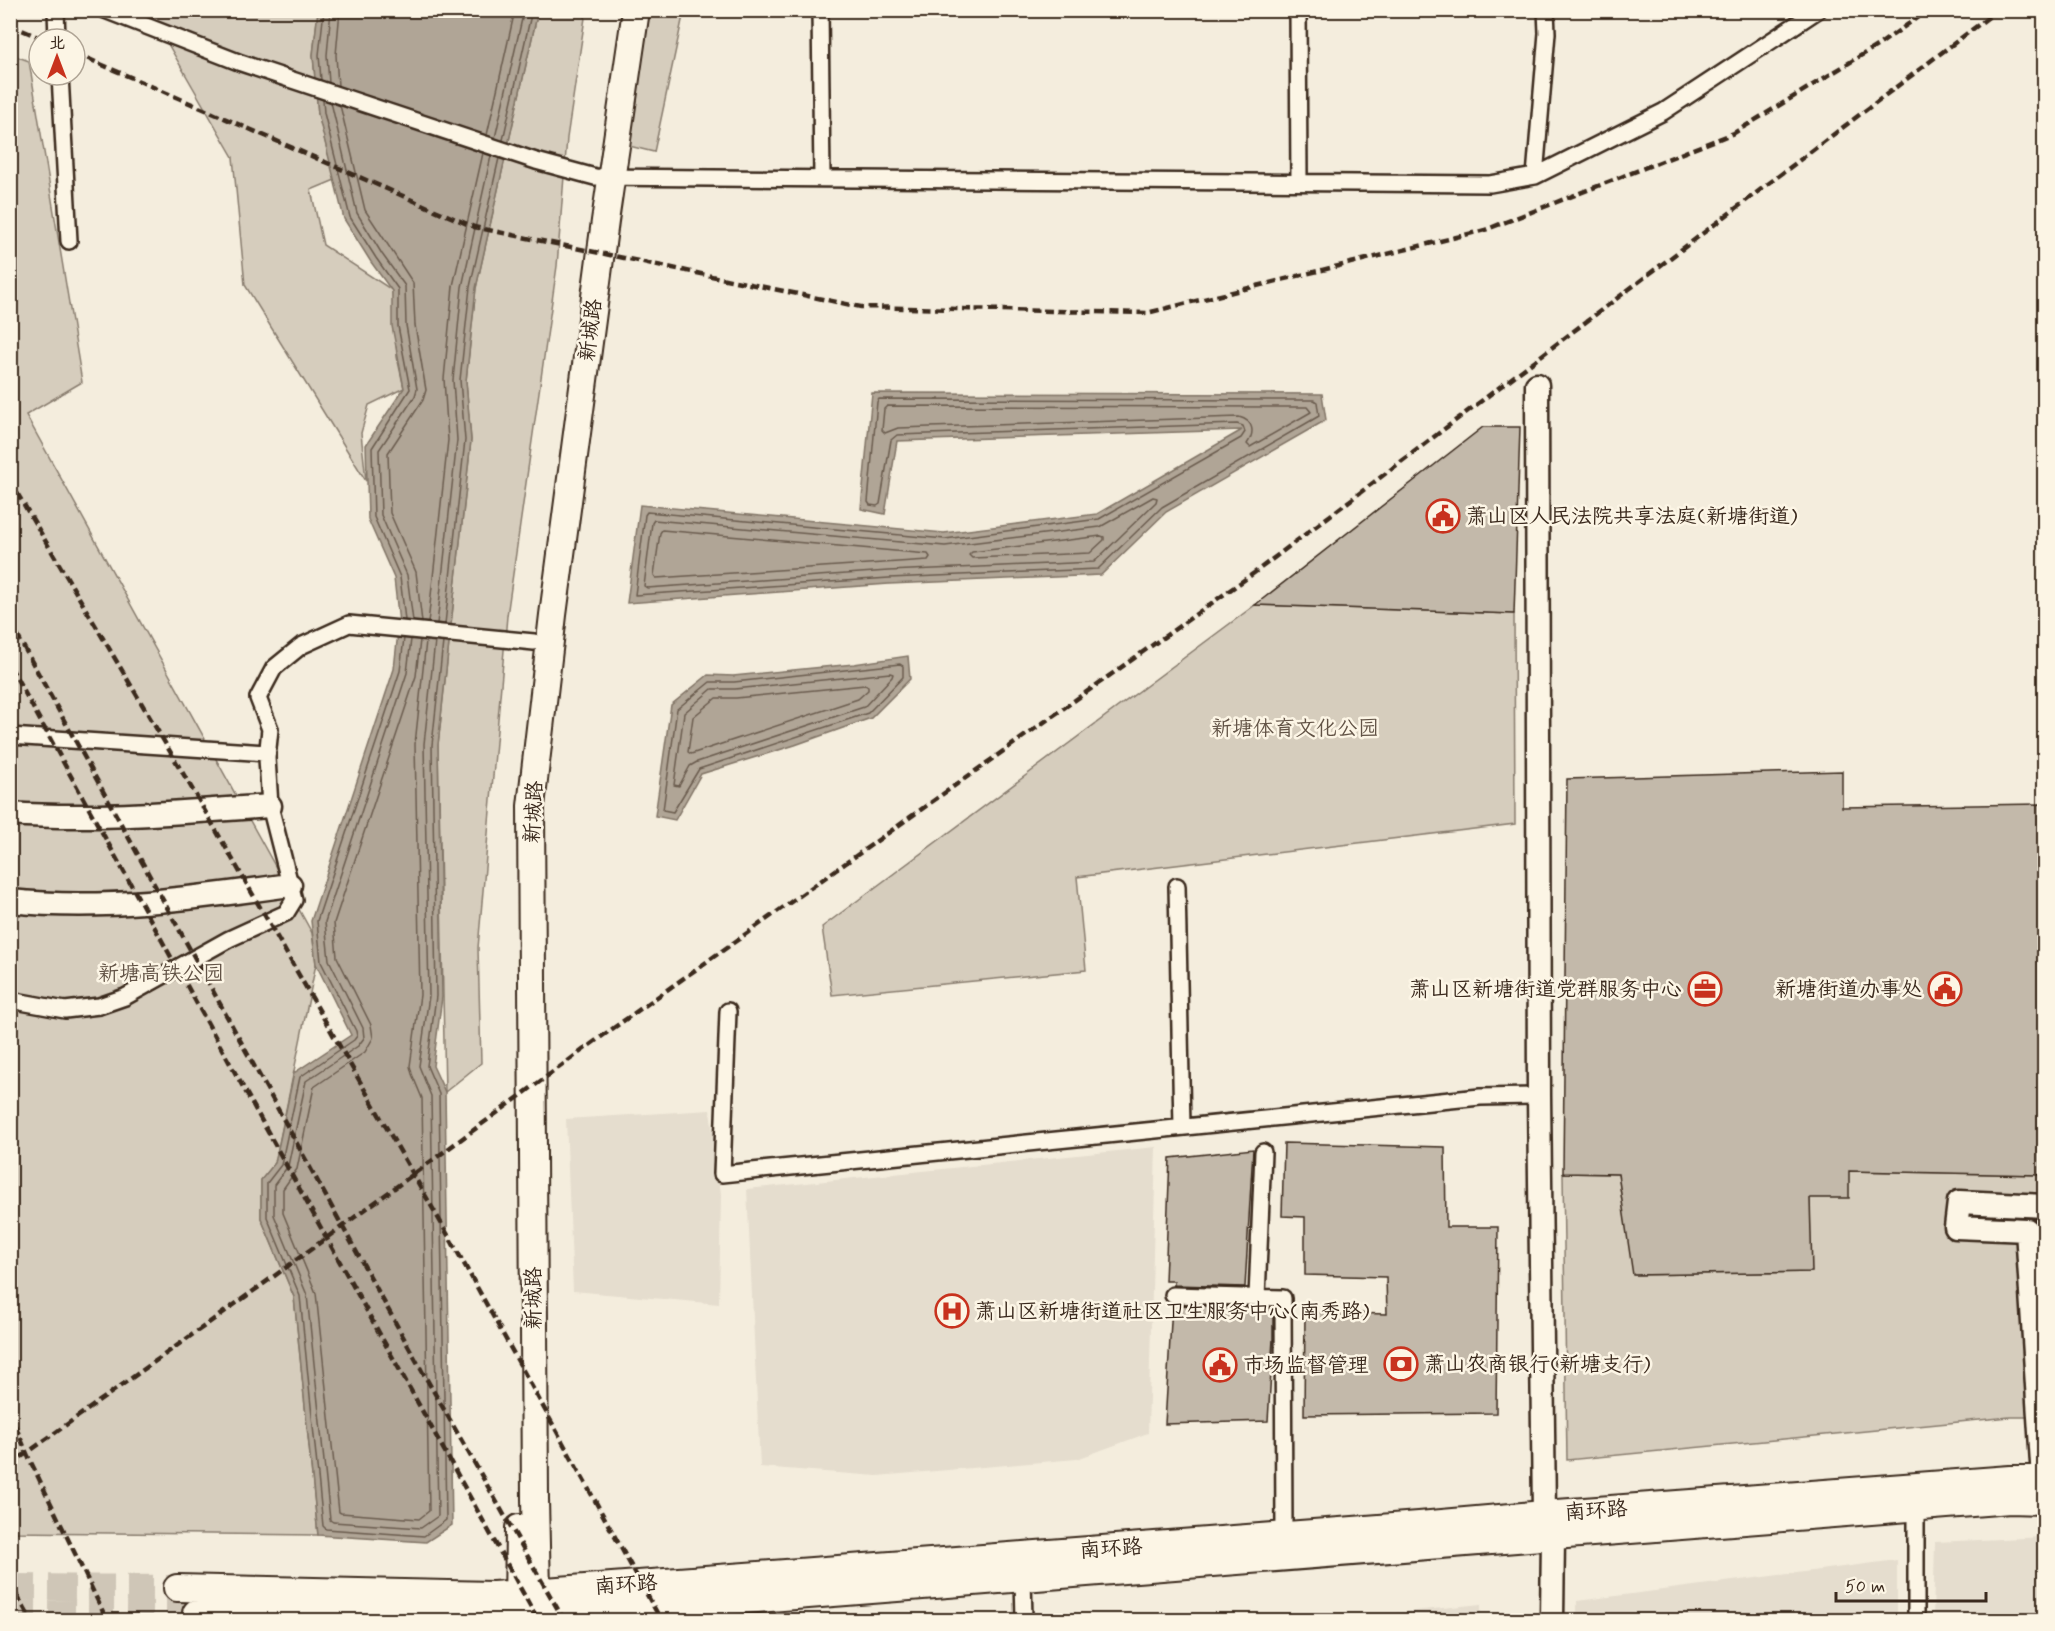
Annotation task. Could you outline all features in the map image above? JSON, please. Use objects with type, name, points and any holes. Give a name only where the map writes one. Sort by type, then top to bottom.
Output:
[{"type":"main road","name":"新城路","points":[[527,1619],[535,1499],[531,806],[620,10]]},
{"type":"main road","name":"新城路","points":[[528,1592],[516,805],[534,642],[603,177],[636,10]]},
{"type":"main road","name":"南环路","points":[[196,1613],[527,1619],[1023,1578],[2010,1479],[2044,1486]]},
{"type":"main road","name":"南环路","points":[[177,1588],[493,1595],[1284,1535],[1917,1507],[2010,1500],[2044,1486]]},
{"type":"street","points":[[56,10],[57,27]]},
{"type":"street","points":[[105,10],[241,63],[536,161],[603,177],[1490,184],[1535,176],[1663,112],[1818,10]]},
{"type":"street","points":[[820,10],[822,178]]},
{"type":"street","points":[[1299,10],[1299,182]]},
{"type":"street","points":[[1535,176],[1547,33],[1546,10]]},
{"type":"street","points":[[61,87],[69,240]]},
{"type":"street","points":[[1538,385],[1539,1096],[1552,1620]]},
{"type":"street","points":[[10,1000],[65,1010],[99,1006],[125,997],[228,939],[286,914],[294,900],[270,806],[267,753],[270,729],[258,698],[274,668],[301,646],[349,624],[534,642]]},
{"type":"street","points":[[10,736],[267,753]]},
{"type":"street","points":[[10,814],[46,816],[159,814],[270,806]]},
{"type":"street","points":[[10,902],[82,906],[187,900],[290,885]]},
{"type":"street","points":[[1177,885],[1182,1127]]},
{"type":"street","points":[[728,1011],[722,1174],[1480,1097],[1539,1096]]},
{"type":"street","points":[[1257,1297],[1263,1152]]},
{"type":"street","points":[[2044,1206],[1959,1202],[1956,1227],[2028,1230],[2044,1486]]},
{"type":"street","points":[[1173,1295],[1283,1298],[1284,1535]]},
{"type":"street","points":[[1916,1620],[1917,1507]]},
{"type":"street","points":[[1023,1578],[1024,1620]]},
{"type":"shaded area","points":[[710,1110],[721,1194],[719,1304],[573,1291],[566,1119]]},
{"type":"shaded area","name":"萧山区新塘街道社区卫生服务中心(南秀路)","points":[[1156,1147],[1148,1433],[1077,1459],[877,1476],[760,1467],[747,1189]]},
{"type":"shaded area","points":[[2044,1537],[2044,1620],[1933,1620],[1935,1542]]},
{"type":"shaded area","points":[[1897,1560],[1897,1620],[1577,1620],[1577,1601]]},
{"type":"shaded area","points":[[1481,1604],[1481,1620],[1328,1620]]},
{"type":"green space","points":[[149,11],[318,11],[313,55],[318,114],[335,180],[311,190],[323,245],[392,290],[397,357],[404,388],[369,405],[361,433],[366,481],[245,285],[233,157]]},
{"type":"green space","points":[[538,11],[586,11],[567,138],[557,266],[507,616],[478,948],[481,1063],[445,1092],[438,745],[471,440],[466,381],[476,288]]},
{"type":"green space","points":[[650,11],[684,11],[654,152],[629,146]]},
{"type":"green space","name":"新塘高铁公园","points":[[10,54],[27,60],[27,87],[33,87],[82,382],[26,415],[312,933],[316,964],[275,1163],[261,1180],[261,1218],[294,1297],[318,1535],[11,1532]]},
{"type":"green space","name":"新塘体育文化公园","points":[[1255,605],[1514,614],[1515,824],[1077,877],[1086,970],[832,995],[822,927]]},
{"type":"green space","points":[[1849,1171],[2044,1175],[2044,1417],[2010,1417],[1567,1460],[1563,1173],[1618,1174],[1634,1275],[1811,1272],[1810,1198]]},
{"type":"water","points":[[318,11],[538,11],[476,288],[466,381],[471,440],[438,745],[442,997],[433,1066],[445,1092],[452,1525],[426,1542],[318,1535],[294,1297],[261,1218],[261,1180],[275,1163],[294,1073],[351,1035],[316,964],[311,921],[394,669],[399,623],[394,578],[368,519],[366,445],[404,388],[392,326],[392,291],[344,219],[318,114],[313,55]]},
{"type":"water","points":[[872,393],[1322,394],[1326,420],[1166,512],[1101,575],[889,584],[627,603],[640,505],[944,533],[1097,514],[1242,430],[897,441],[885,514],[861,509]]},
{"type":"water","points":[[908,656],[910,679],[871,718],[795,745],[701,774],[675,820],[655,816],[671,705],[708,675],[733,676],[854,664]]},
{"type":"building","name":"萧山区人民法院共享法庭(新塘街道)","points":[[1483,427],[1520,427],[1514,614],[1255,605]]},
{"type":"building","name":"萧山区新塘街道党群服务中心","points":[[1842,771],[1842,807],[2044,804],[2044,1175],[1849,1171],[1849,1198],[1810,1198],[1812,1272],[1633,1275],[1618,1174],[1563,1173],[1567,779]]},
{"type":"building","name":"萧山农商银行(新塘支行)","points":[[1284,1143],[1445,1147],[1446,1227],[1498,1227],[1496,1413],[1304,1415],[1305,1312],[1387,1314],[1386,1277],[1305,1275],[1305,1217],[1282,1216]]},
{"type":"building","points":[[1253,1149],[1245,1287],[1174,1285],[1174,1281],[1165,1281],[1170,1158]]},
{"type":"building","name":"市场监督管理","points":[[1172,1305],[1273,1308],[1268,1421],[1165,1424]]},
{"type":"tunnel","points":[[10,1587],[177,1588]]},
{"type":"tunnel","points":[[10,1611],[196,1613]]},
{"type":"railway","points":[[87,58],[474,227],[861,307],[1147,313],[1485,230],[1734,133],[1880,44],[1928,10]]},
{"type":"railway","points":[[10,1465],[273,1277],[598,1039],[1254,573],[1998,10]]},
{"type":"railway","points":[[10,25],[27,32]]},
{"type":"railway","points":[[10,481],[194,792],[452,1242],[661,1620]]},
{"type":"railway","points":[[10,622],[422,1371],[564,1620]]},
{"type":"railway","points":[[10,666],[538,1620]]},
{"type":"railway","points":[[10,1413],[28,1456],[107,1620]]},
{"type":"railway","points":[[10,1583],[31,1620]]},
{"type":"place","name":"萧山区人民法院共享法庭(新塘街道)","points":[[1443,516]]},
{"type":"place","name":"萧山区新塘街道党群服务中心","points":[[1705,989]]},
{"type":"place","name":"新塘街道办事处","points":[[1945,989]]},
{"type":"place","name":"萧山区新塘街道社区卫生服务中心(南秀路)","points":[[952,1311]]},
{"type":"place","name":"萧山农商银行(新塘支行)","points":[[1401,1364]]},
{"type":"place","name":"市场监督管理","points":[[1220,1365]]}]
